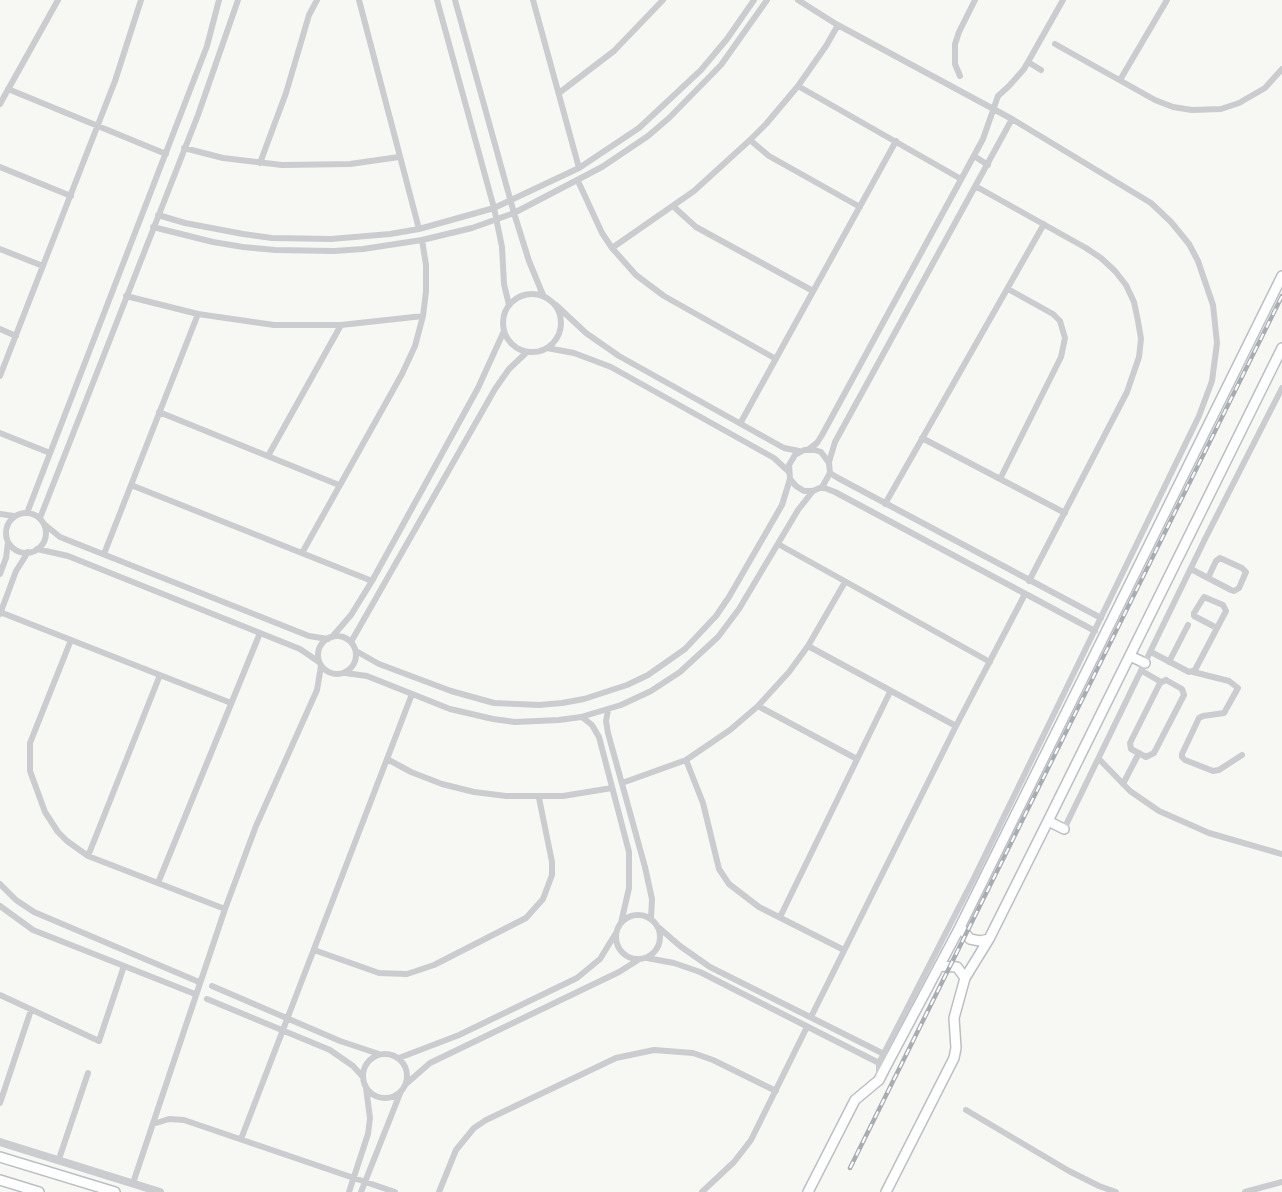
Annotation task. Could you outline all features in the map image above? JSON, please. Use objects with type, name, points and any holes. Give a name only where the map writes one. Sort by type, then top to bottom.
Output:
[{"type":"main road","points":[[808,1192],[855,1100],[879,1080],[960,927],[1282,276]]},
{"type":"main road","points":[[885,1192],[954,1058],[956,1048],[954,1018],[965,978],[989,939],[1282,348]]},
{"type":"main road","points":[[1130,656],[1143,667]]},
{"type":"main road","points":[[1048,821],[1064,829]]},
{"type":"main road","points":[[960,927],[970,939],[980,941],[989,939]]},
{"type":"main road","points":[[939,966],[957,967],[965,978]]},
{"type":"main road","points":[[0,1157],[115,1192]]},
{"type":"main road","points":[[0,1180],[39,1192]]},
{"type":"street","points":[[0,104],[58,0]]},
{"type":"street","points":[[0,376],[98,126],[129,41],[141,0]]},
{"type":"street","points":[[27,513],[207,46],[219,0]]},
{"type":"street","points":[[37,549],[45,538],[42,521],[126,296],[212,78],[238,0]]},
{"type":"street","points":[[260,163],[286,93],[309,15],[317,0]]},
{"type":"street","points":[[359,0],[419,229]]},
{"type":"street","points":[[437,0],[494,208],[509,305]]},
{"type":"street","points":[[455,0],[510,200],[529,261],[543,295]]},
{"type":"street","points":[[534,0],[579,168]]},
{"type":"street","points":[[559,93],[614,51],[663,0]]},
{"type":"street","points":[[158,214],[214,229],[282,238],[360,238],[419,229],[494,208],[579,168],[639,128],[701,70],[727,39],[754,0]]},
{"type":"street","points":[[153,227],[213,242],[274,250],[344,250],[422,240],[496,220],[578,181],[625,152],[669,118],[721,64],[767,0]]},
{"type":"street","points":[[798,0],[838,25],[1012,119],[1151,203],[1172,222],[1189,244],[1206,279],[1213,305],[1216,343],[1215,362],[1206,399],[974,878],[879,1063],[879,1080]]},
{"type":"street","points":[[960,76],[955,64],[955,44],[975,0]]},
{"type":"street","points":[[133,1183],[225,909],[256,826],[317,690],[320,646],[351,615],[372,581],[478,388],[504,331],[504,314],[509,305],[522,295],[532,293],[543,295],[602,345],[784,448],[800,451],[809,449],[822,435],[987,132],[992,109],[998,96],[1015,81],[1028,62],[1063,0]]},
{"type":"street","points":[[1120,80],[1167,0]]},
{"type":"street","points":[[749,8],[758,14]]},
{"type":"street","points":[[612,248],[674,207],[703,184],[750,140],[798,86],[838,25]]},
{"type":"street","points":[[1055,44],[1155,100],[1173,107],[1192,110],[1211,110],[1248,99],[1264,88],[1282,69]]},
{"type":"street","points":[[1028,62],[1041,70]]},
{"type":"street","points":[[798,86],[961,179]]},
{"type":"street","points":[[8,89],[166,154]]},
{"type":"street","points":[[800,451],[791,459],[788,471],[790,479],[804,491],[813,491],[822,487],[830,473],[829,463],[835,441],[1012,119]]},
{"type":"street","points":[[750,140],[769,156],[860,207]]},
{"type":"street","points":[[741,422],[896,141]]},
{"type":"street","points":[[184,148],[223,158],[260,163],[325,166],[399,157]]},
{"type":"street","points":[[974,156],[988,165]]},
{"type":"street","points":[[0,167],[71,196]]},
{"type":"street","points":[[578,181],[593,217],[612,248],[636,275],[664,296],[776,359]]},
{"type":"street","points":[[977,186],[1086,248],[1115,271],[1126,285],[1134,302],[1141,339],[1139,357],[1127,392],[1029,581]]},
{"type":"street","points":[[674,207],[696,227],[813,291]]},
{"type":"street","points":[[885,504],[1044,224]]},
{"type":"street","points":[[302,553],[402,374],[415,346],[423,316],[426,282],[422,240]]},
{"type":"street","points":[[0,249],[43,266]]},
{"type":"street","points":[[1000,479],[1061,357],[1065,339],[1060,321],[1053,314],[1008,289]]},
{"type":"street","points":[[126,296],[198,315],[274,325],[341,326],[423,316]]},
{"type":"street","points":[[504,331],[512,345],[526,352],[537,352],[548,348],[561,331],[562,320],[556,305]]},
{"type":"street","points":[[104,554],[198,315]]},
{"type":"street","points":[[268,456],[341,326]]},
{"type":"street","points":[[0,329],[16,336]]},
{"type":"street","points":[[548,348],[574,353],[599,362],[778,461],[788,471]]},
{"type":"street","points":[[351,642],[495,389],[509,369],[526,352]]},
{"type":"street","points":[[661,395],[669,383]]},
{"type":"street","points":[[1064,829],[1282,388]]},
{"type":"street","points":[[159,412],[339,485]]},
{"type":"street","points":[[0,433],[50,453]]},
{"type":"street","points":[[922,438],[1065,513]]},
{"type":"street","points":[[809,449],[821,452],[829,463]]},
{"type":"street","points":[[830,473],[1101,618]]},
{"type":"street","points":[[0,514],[14,516],[27,513],[42,521],[60,537],[309,636],[342,637],[351,642],[356,651],[379,664],[450,691],[494,703],[562,704],[617,689],[648,675],[685,649],[716,616],[735,588],[782,505],[790,479]]},
{"type":"street","points":[[131,485],[372,581]]},
{"type":"street","points":[[822,487],[1095,631]]},
{"type":"street","points":[[5,537],[13,548],[20,552],[37,549],[68,556],[305,651],[330,673],[367,676],[450,709],[493,719],[537,722],[581,717],[608,710],[637,698],[666,682],[706,649],[740,609],[802,504],[813,491]]},
{"type":"street","points":[[0,574],[6,558],[5,537],[9,522],[14,516]]},
{"type":"street","points":[[778,544],[990,662]]},
{"type":"street","points":[[28,552],[16,572],[0,613],[231,704]]},
{"type":"street","points":[[1191,569],[1208,578],[1234,591],[1239,588],[1246,572],[1220,558],[1208,578]]},
{"type":"street","points":[[622,783],[686,760],[730,730],[758,706],[789,672],[845,582]]},
{"type":"street","points":[[811,1017],[956,726],[1025,594]]},
{"type":"street","points":[[1193,672],[1217,628],[1226,611],[1226,608],[1204,597],[1194,616],[1217,628]]},
{"type":"street","points":[[1059,612],[1065,599]]},
{"type":"street","points":[[1169,662],[1188,625]]},
{"type":"street","points":[[158,883],[260,633]]},
{"type":"street","points":[[71,640],[30,743],[30,771],[33,784],[51,822],[67,841],[88,856],[225,909]]},
{"type":"street","points":[[807,646],[956,726]]},
{"type":"street","points":[[345,673],[355,662],[356,651]]},
{"type":"street","points":[[1151,652],[1189,672],[1230,681],[1238,688],[1224,713],[1199,718],[1182,757],[1213,771],[1219,770],[1242,755]]},
{"type":"street","points":[[1143,667],[1161,682]]},
{"type":"street","points":[[88,856],[160,675]]},
{"type":"street","points":[[1166,680],[1181,688],[1184,696],[1154,753],[1146,757],[1131,749],[1130,743],[1161,682],[1166,680]]},
{"type":"street","points":[[780,917],[890,692]]},
{"type":"street","points":[[241,1139],[412,694]]},
{"type":"street","points":[[758,706],[857,759]]},
{"type":"street","points":[[608,710],[606,727],[650,889],[651,919]]},
{"type":"street","points":[[399,1058],[459,1035],[577,978],[600,959],[621,924],[630,888],[628,852],[596,731],[587,720],[581,717]]},
{"type":"street","points":[[1123,784],[1139,753]]},
{"type":"street","points":[[387,759],[411,772],[442,784],[474,792],[538,798],[612,788]]},
{"type":"street","points":[[1099,759],[1123,784],[1148,804],[1171,818],[1209,833],[1282,854]]},
{"type":"street","points":[[686,760],[703,803],[723,876],[729,884],[745,897],[844,950]]},
{"type":"street","points":[[314,950],[379,973],[407,974],[434,965],[526,918],[543,899],[552,875],[552,862],[538,798]]},
{"type":"street","points":[[0,884],[16,900],[34,912],[199,982]]},
{"type":"street","points":[[0,906],[33,930],[195,994]]},
{"type":"street","points":[[621,924],[632,916],[638,915],[651,919],[680,946],[710,967],[884,1054]]},
{"type":"street","points":[[647,958],[658,948],[660,933],[657,926]]},
{"type":"street","points":[[616,933],[621,952],[631,959],[638,960]]},
{"type":"street","points":[[366,1088],[371,1094],[387,1098],[404,1088],[430,1064],[619,972],[638,960],[647,958],[674,963],[700,972],[879,1063]]},
{"type":"street","points":[[0,995],[99,1041],[124,966]]},
{"type":"street","points":[[212,986],[353,1046],[379,1054],[393,1054],[399,1058],[407,1070],[404,1088],[361,1192]]},
{"type":"street","points":[[207,999],[330,1050],[353,1066],[363,1077],[369,1103],[368,1134],[349,1192]]},
{"type":"street","points":[[0,1103],[31,1010]]},
{"type":"street","points":[[702,1192],[734,1162],[751,1140],[807,1027]]},
{"type":"street","points":[[439,1192],[456,1150],[474,1128],[486,1120],[616,1058],[654,1050],[693,1053],[713,1060],[777,1091]]},
{"type":"street","points":[[363,1077],[367,1063],[379,1054]]},
{"type":"street","points":[[59,1159],[88,1073]]},
{"type":"street","points":[[966,1110],[1070,1171],[1116,1192]]},
{"type":"street","points":[[153,1124],[169,1119],[179,1119],[395,1192]]},
{"type":"street","points":[[0,1142],[160,1192]]},
{"type":"street","points":[[1245,1192],[1282,1182]]},
{"type":"railway","points":[[850,1168],[1282,296]]}]
